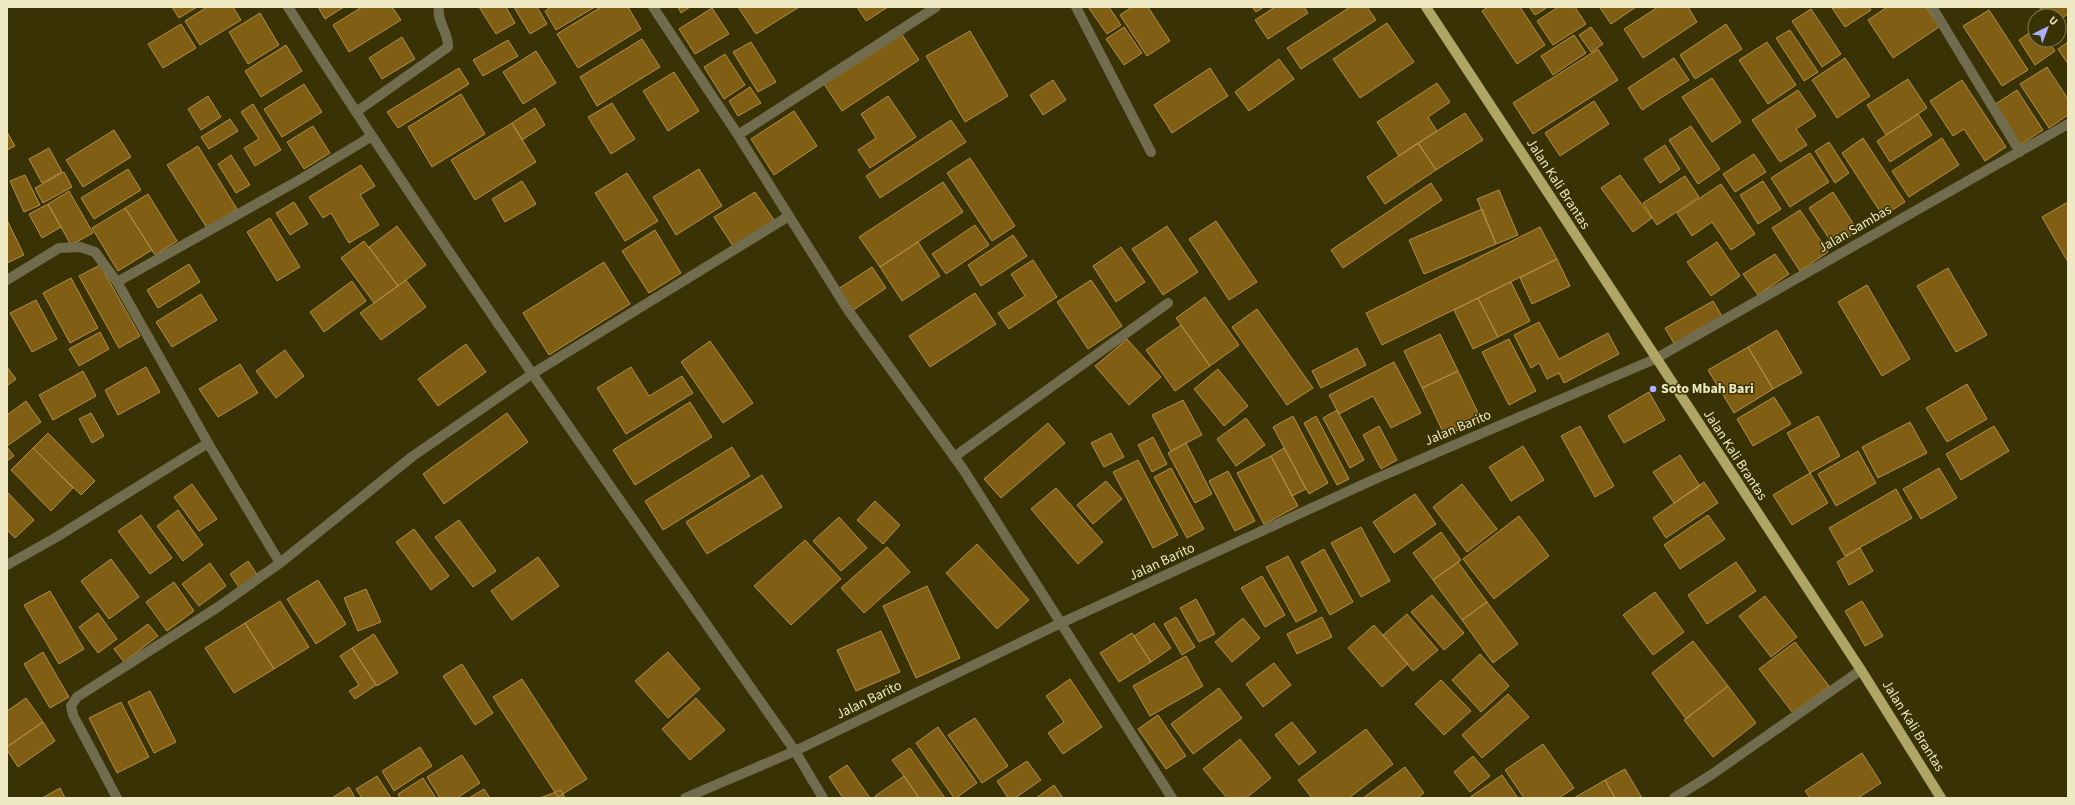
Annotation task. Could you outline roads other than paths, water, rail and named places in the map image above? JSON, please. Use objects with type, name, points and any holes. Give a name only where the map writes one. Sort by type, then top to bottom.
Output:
[{"type":"main road","name":"Jalan Kali Brantas","points":[[1426,7],[1861,670],[1941,798]]},
{"type":"street","points":[[288,7],[356,112],[532,374],[795,751],[823,798]]},
{"type":"street","points":[[356,112],[448,47],[448,39],[438,14],[439,7]]},
{"type":"street","points":[[653,7],[738,135],[848,310],[954,457],[1172,798]]},
{"type":"street","points":[[738,135],[936,7]]},
{"type":"street","points":[[1076,7],[1151,152]]},
{"type":"street","points":[[1932,7],[2020,152]]},
{"type":"street","name":"Jalan Sambas","points":[[1656,359],[2068,124]]},
{"type":"street","points":[[117,282],[301,179],[372,136]]},
{"type":"street","points":[[117,798],[73,715],[71,706],[77,697],[218,607],[280,563],[413,456],[532,374],[789,216]]},
{"type":"street","points":[[7,280],[59,248],[80,247],[94,252],[117,282],[208,444],[280,563]]},
{"type":"street","points":[[954,457],[1168,303]]},
{"type":"street","name":"Jalan Barito","points":[[685,798],[795,751],[1061,624],[1375,479],[1656,359]]},
{"type":"street","points":[[7,565],[55,538],[208,444]]},
{"type":"street","points":[[1674,798],[1711,776],[1861,670]]},
{"type":"place","name":"Soto Mbah Bari","points":[[1653,389]]}]
